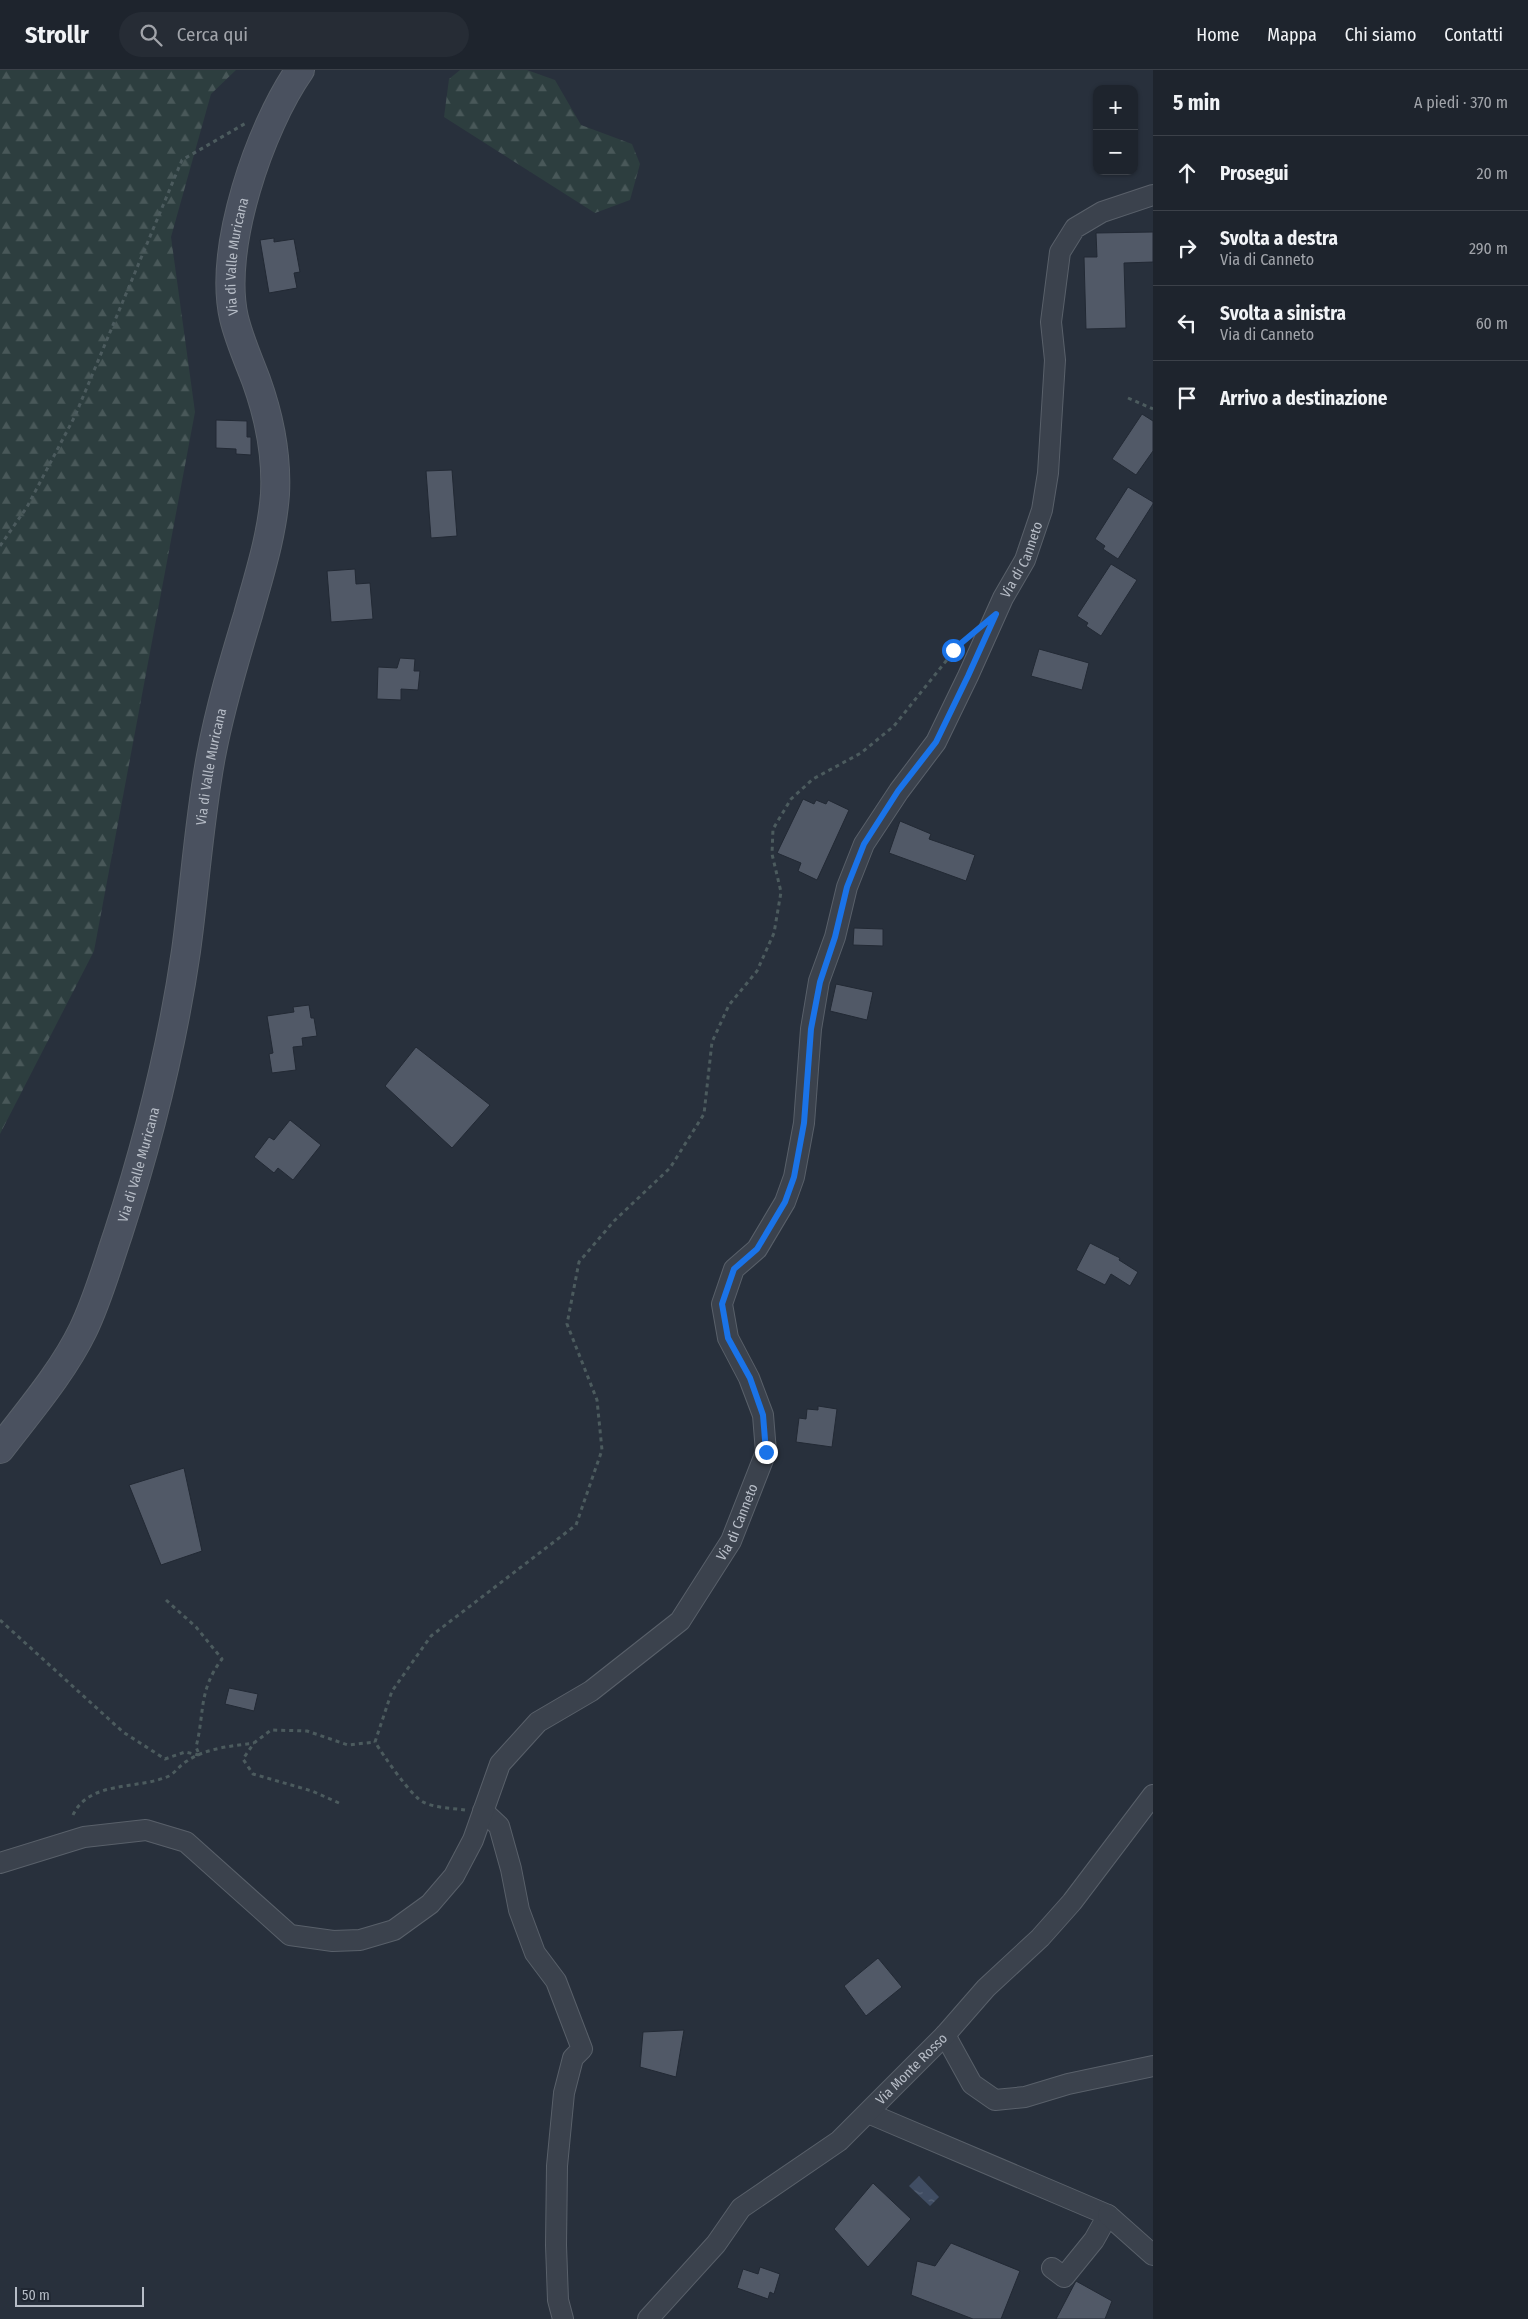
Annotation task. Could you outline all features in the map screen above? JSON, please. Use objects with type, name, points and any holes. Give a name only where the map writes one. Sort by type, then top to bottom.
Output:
[{"type":"street","name":"Via di Valle Muricana","points":[[0,1449],[60,1369],[92,1311],[129,1200],[172,1034],[187,946],[201,819],[211,754],[230,676],[267,545],[274,503],[274,462],[266,413],[237,330],[232,307],[230,282],[232,251],[242,206],[273,118],[283,97],[300,70]]},
{"type":"street","name":"Via di Canneto","points":[[0,1863],[84,1837],[146,1830],[186,1842],[290,1935],[333,1941],[360,1940],[394,1930],[430,1904],[454,1876],[474,1840],[500,1764],[538,1722],[591,1691],[680,1621],[731,1541],[766,1452],[763,1415],[750,1378],[728,1338],[722,1304],[734,1269],[757,1249],[785,1202],[794,1177],[804,1123],[811,1029],[820,982],[835,937],[847,887],[864,844],[898,791],[936,742],[1003,598],[1025,560],[1042,510],[1048,473],[1055,360],[1051,322],[1060,252],[1075,228],[1102,212],[1153,195]]},
{"type":"street","name":"Via Monte Rosso","points":[[648,2319],[716,2244],[740,2208],[839,2141],[945,2035],[986,1988],[1040,1938],[1072,1902],[1153,1795]]},
{"type":"street","points":[[483,1812],[499,1826],[511,1868],[519,1910],[535,1953],[556,1981],[582,2049],[573,2058],[564,2093],[557,2166],[556,2252],[558,2300],[563,2319]]},
{"type":"street","points":[[945,2035],[972,2084],[995,2100],[1025,2097],[1068,2084],[1153,2066]]},
{"type":"street","points":[[868,2113],[1108,2215],[1153,2255]]},
{"type":"street","points":[[1052,2268],[1064,2276],[1094,2240],[1108,2215]]},
{"type":"path","points":[[0,546],[27,507],[75,416],[182,160],[247,122]]},
{"type":"path","points":[[1128,398],[1153,409]]},
{"type":"path","points":[[375,1742],[392,1691],[431,1636],[576,1525],[602,1450],[597,1400],[567,1324],[579,1262],[614,1221],[670,1168],[704,1114],[712,1042],[729,1006],[757,971],[774,933],[781,892],[772,854],[773,829],[791,799],[813,779],[861,752],[894,726],[953,650],[968,635]]},
{"type":"path","points":[[166,1600],[196,1627],[222,1659],[212,1672],[202,1698],[201,1727],[196,1747],[199,1755]]},
{"type":"path","points":[[0,1620],[123,1732],[165,1759],[185,1752],[199,1755]]},
{"type":"path","points":[[339,1803],[312,1791],[252,1774],[243,1759],[254,1743],[271,1730],[308,1731],[348,1745],[375,1742]]},
{"type":"path","points":[[375,1742],[392,1768],[421,1802],[442,1807],[483,1812]]},
{"type":"path","points":[[73,1815],[78,1803],[93,1793],[157,1780],[170,1775],[186,1761],[199,1755],[224,1747],[254,1743]]},
{"type":"green space","points":[[0,70],[236,70],[211,94],[171,237],[195,412],[94,951],[0,1134]]},
{"type":"green space","points":[[460,70],[527,70],[555,80],[581,125],[632,144],[640,164],[630,200],[595,213],[444,117],[449,79]]},
{"type":"water","points":[[919,2176],[939,2197],[930,2206],[909,2186]]},
{"type":"building","points":[[1153,232],[1153,262],[1124,263],[1126,328],[1086,329],[1084,257],[1097,257],[1096,233]]},
{"type":"building","points":[[274,238],[274,242],[294,239],[300,272],[294,273],[297,288],[269,293],[260,240]]},
{"type":"building","points":[[1142,414],[1153,421],[1153,451],[1136,475],[1112,459]]},
{"type":"building","points":[[216,420],[247,421],[247,437],[251,437],[251,455],[236,454],[236,449],[216,448]]},
{"type":"building","points":[[452,470],[457,536],[431,538],[426,471]]},
{"type":"building","points":[[1128,487],[1153,502],[1153,504],[1118,559],[1103,549],[1105,546],[1095,539]]},
{"type":"building","points":[[1111,564],[1137,580],[1101,636],[1086,626],[1088,623],[1077,616]]},
{"type":"building","points":[[355,569],[356,584],[370,583],[373,619],[331,622],[327,571]]},
{"type":"building","points":[[1039,649],[1089,663],[1082,690],[1031,676]]},
{"type":"building","points":[[400,658],[415,659],[414,671],[420,671],[418,690],[401,689],[401,700],[377,699],[378,667],[397,668]]},
{"type":"building","points":[[803,799],[814,804],[816,800],[826,804],[828,800],[849,810],[817,880],[798,871],[801,863],[777,853]]},
{"type":"building","points":[[900,821],[931,834],[929,839],[975,855],[966,881],[889,853]]},
{"type":"building","points":[[854,928],[883,929],[883,946],[853,945]]},
{"type":"building","points":[[836,984],[873,992],[867,1020],[830,1011]]},
{"type":"building","points":[[309,1005],[311,1018],[314,1018],[317,1036],[302,1038],[303,1046],[293,1047],[296,1070],[272,1073],[269,1054],[273,1053],[267,1016],[294,1012],[293,1007]]},
{"type":"building","points":[[416,1047],[490,1105],[452,1148],[385,1086]]},
{"type":"building","points":[[290,1120],[321,1145],[293,1180],[278,1168],[274,1173],[254,1157],[269,1137],[274,1140]]},
{"type":"building","points":[[1090,1243],[1120,1258],[1119,1260],[1138,1272],[1130,1286],[1111,1274],[1105,1285],[1076,1270]]},
{"type":"building","points":[[818,1406],[837,1409],[832,1447],[796,1442],[799,1418],[806,1419],[807,1409],[818,1410]]},
{"type":"building","points":[[184,1468],[202,1551],[161,1565],[129,1485]]},
{"type":"building","points":[[229,1688],[258,1694],[254,1711],[225,1704]]},
{"type":"building","points":[[878,1958],[902,1987],[866,2016],[844,1986]]},
{"type":"building","points":[[684,2030],[676,2077],[640,2067],[643,2032]]},
{"type":"building","points":[[873,2183],[911,2219],[868,2267],[834,2229]]},
{"type":"building","points":[[951,2243],[1020,2271],[1001,2319],[973,2319],[911,2295],[917,2261],[935,2266]]},
{"type":"building","points":[[760,2267],[780,2274],[774,2294],[770,2292],[768,2299],[737,2288],[743,2269],[758,2274]]},
{"type":"building","points":[[1076,2281],[1112,2301],[1105,2319],[1056,2319]]},
{"type":"route","points":[[766,1452],[763,1415],[750,1378],[728,1338],[722,1304],[734,1269],[757,1249],[785,1202],[794,1177],[804,1123],[811,1029],[820,982],[835,937],[847,887],[864,844],[898,791],[936,742],[996,614],[968,635],[953,650]]}]
